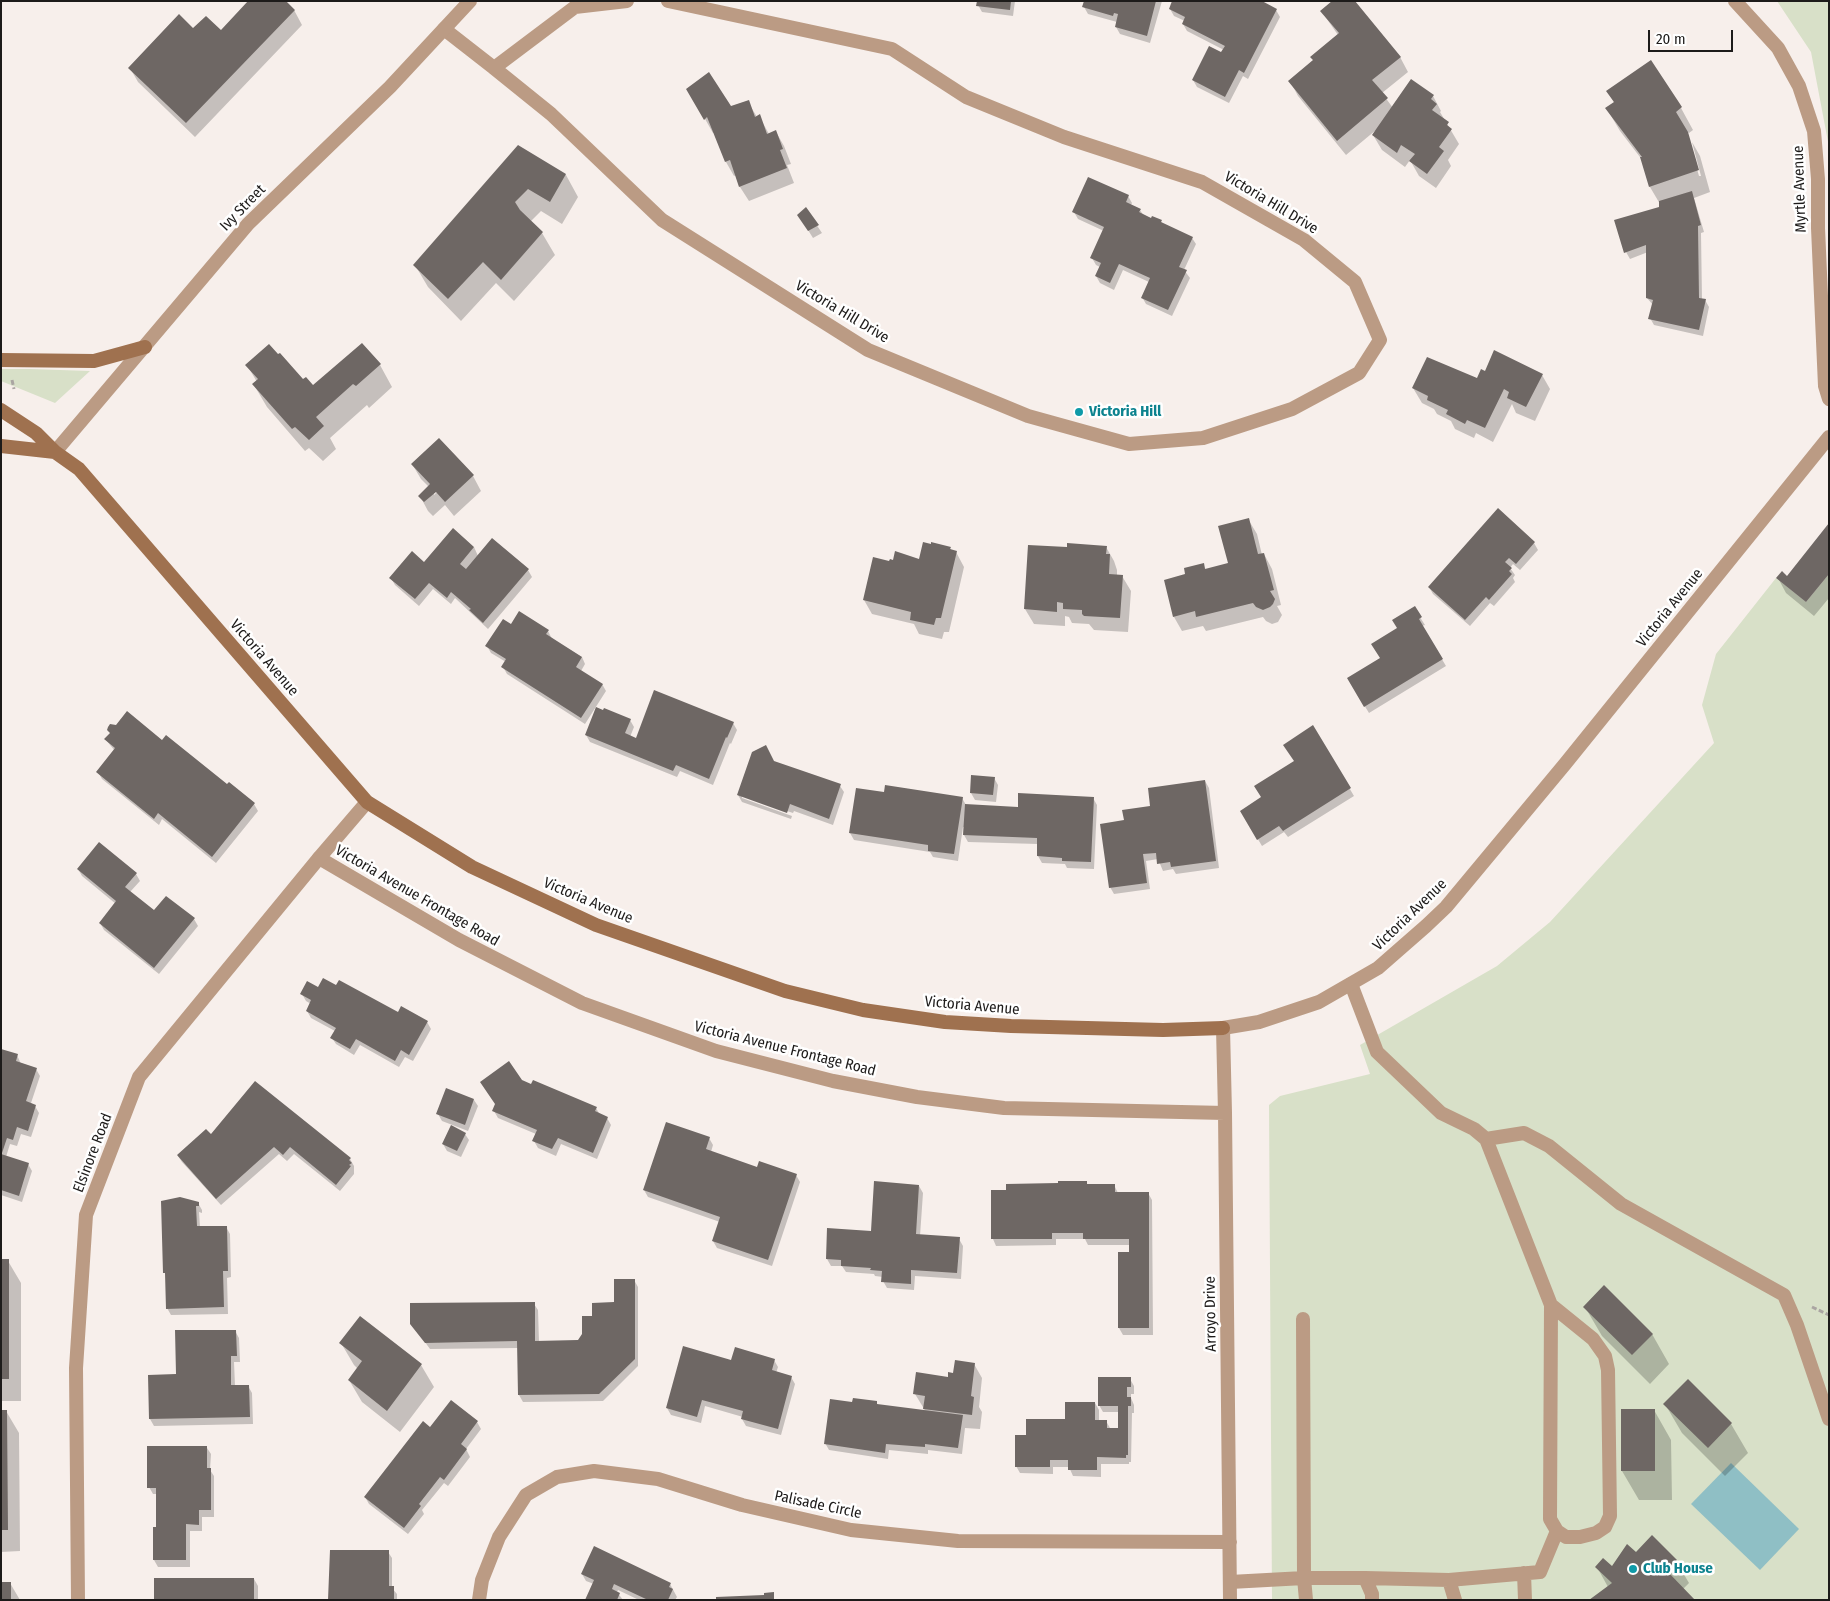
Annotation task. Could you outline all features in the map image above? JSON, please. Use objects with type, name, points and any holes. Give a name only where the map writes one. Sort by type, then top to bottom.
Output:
[{"type":"main road","points":[[1,360],[94,361],[145,347]]},
{"type":"main road","name":"Victoria Avenue","points":[[1,410],[36,433],[55,452],[79,469],[368,802],[472,867],[596,925],[785,991],[863,1010],[945,1022],[1021,1026],[1163,1030],[1223,1028]]},
{"type":"main road","name":"Victoria Avenue","points":[[1,446],[55,452]]},
{"type":"street","name":"Ivy Street","points":[[55,452],[248,224],[390,87],[470,1]]},
{"type":"street","points":[[494,68],[575,7],[627,1]]},
{"type":"street","name":"Victoria Hill Drive","points":[[444,29],[552,114],[662,220],[868,350],[1028,416],[1129,444],[1203,438],[1292,409],[1359,373],[1380,340],[1356,282],[1304,240],[1202,182],[1064,137],[966,97],[892,49],[668,1]]},
{"type":"street","name":"Myrtle Avenue","points":[[1735,1],[1778,48],[1799,86],[1814,130],[1818,179],[1818,228],[1825,386],[1829,399]]},
{"type":"street","name":"Victoria Avenue","points":[[1223,1028],[1259,1022],[1319,1002],[1392,957],[1446,907],[1565,764],[1829,437]]},
{"type":"street","name":"Elsinore Road","points":[[78,1600],[76,1368],[86,1216],[139,1077],[319,858],[368,802]]},
{"type":"street","name":"Victoria Avenue Frontage Road","points":[[319,858],[459,940],[582,1003],[716,1051],[851,1084],[917,1097],[1004,1108],[1226,1113]]},
{"type":"street","points":[[1351,984],[1377,1052],[1441,1113],[1474,1129],[1486,1139],[1551,1305],[1550,1519],[1557,1531],[1566,1537],[1580,1537],[1596,1533],[1605,1527],[1610,1516],[1608,1370],[1605,1356],[1592,1339],[1551,1305]]},
{"type":"street","name":"Arroyo Drive","points":[[1223,1028],[1226,1113],[1230,1600]]},
{"type":"street","points":[[1486,1139],[1524,1133],[1549,1146],[1621,1204],[1784,1295],[1797,1325],[1829,1419]]},
{"type":"street","points":[[1303,1319],[1304,1578],[1306,1600]]},
{"type":"street","name":"Palisade Circle","points":[[479,1600],[482,1580],[499,1537],[526,1495],[557,1477],[594,1471],[658,1479],[742,1504],[851,1530],[958,1541],[1230,1542]]},
{"type":"street","points":[[1230,1582],[1304,1578],[1449,1580],[1540,1572],[1557,1531]]},
{"type":"street","points":[[1524,1573],[1524,1600]]},
{"type":"street","points":[[1365,1578],[1372,1594],[1372,1600]]},
{"type":"street","points":[[1449,1580],[1454,1600]]},
{"type":"green space","points":[[1777,1],[1829,1],[1829,147],[1811,52]]},
{"type":"green space","points":[[1,369],[90,371],[55,403],[1,381]]},
{"type":"green space","points":[[1829,574],[1829,1600],[1272,1600],[1269,1105],[1280,1096],[1370,1074],[1360,1045],[1497,966],[1550,922],[1714,743],[1702,705],[1716,654],[1776,578],[1806,602]]},
{"type":"water","points":[[1731,1463],[1799,1529],[1760,1570],[1691,1504]]},
{"type":"building","points":[[248,1],[286,1],[295,10],[186,123],[128,68],[179,14],[193,28],[206,16],[221,30]]},
{"type":"building","points":[[977,1],[1011,1],[1010,10],[976,6]]},
{"type":"building","points":[[1084,1],[1156,1],[1147,36],[1115,27],[1118,14],[1114,13],[1113,16],[1082,7]]},
{"type":"building","points":[[1172,1],[1262,1],[1277,9],[1244,73],[1239,70],[1225,97],[1192,80],[1209,46],[1221,52],[1225,46],[1182,24],[1185,17],[1169,9]]},
{"type":"building","points":[[1332,1],[1355,1],[1401,57],[1372,80],[1388,98],[1337,141],[1288,81],[1313,60],[1310,57],[1339,33],[1320,11]]},
{"type":"building","points":[[1651,60],[1682,107],[1676,112],[1688,132],[1699,170],[1649,187],[1640,157],[1642,157],[1605,108],[1614,102],[1606,91]]},
{"type":"building","points":[[709,72],[731,106],[749,100],[755,117],[760,114],[767,134],[776,130],[783,149],[780,150],[787,168],[739,187],[730,160],[725,162],[707,117],[704,120],[686,89]]},
{"type":"building","points":[[1411,79],[1434,95],[1431,99],[1437,104],[1432,110],[1449,122],[1447,125],[1452,129],[1439,147],[1444,151],[1427,174],[1409,161],[1415,154],[1401,145],[1397,153],[1372,135]]},
{"type":"building","points":[[518,145],[566,174],[550,202],[528,189],[515,202],[520,210],[543,232],[501,280],[483,262],[448,299],[413,265]]},
{"type":"building","points":[[1088,177],[1129,195],[1126,202],[1141,209],[1139,212],[1151,218],[1152,216],[1162,220],[1161,222],[1193,237],[1179,267],[1187,270],[1168,310],[1141,298],[1150,278],[1119,264],[1110,283],[1095,276],[1101,263],[1090,258],[1104,227],[1072,212]]},
{"type":"building","points":[[1692,191],[1701,225],[1698,226],[1699,298],[1706,299],[1699,330],[1648,319],[1653,300],[1646,298],[1646,245],[1624,253],[1614,220],[1659,207],[1659,201]]},
{"type":"building","points":[[806,207],[819,225],[808,231],[797,215]]},
{"type":"building","points":[[362,343],[381,364],[356,386],[353,384],[316,417],[324,426],[309,440],[295,427],[292,429],[252,384],[258,379],[245,365],[269,344],[278,354],[280,353],[303,379],[306,377],[313,385]]},
{"type":"building","points":[[1494,350],[1543,374],[1526,407],[1507,398],[1509,392],[1504,389],[1485,428],[1467,420],[1465,424],[1446,414],[1448,410],[1427,400],[1428,396],[1412,388],[1427,357],[1477,378],[1481,369],[1485,371]]},
{"type":"building","points":[[439,438],[474,475],[445,502],[436,492],[424,502],[418,496],[430,484],[411,464]]},
{"type":"building","points":[[1498,508],[1535,542],[1516,564],[1509,558],[1505,562],[1512,568],[1509,571],[1512,574],[1489,600],[1486,597],[1465,620],[1428,587]]},
{"type":"building","points":[[1249,518],[1258,554],[1264,553],[1274,590],[1270,591],[1275,599],[1273,604],[1263,610],[1256,607],[1253,603],[1196,617],[1195,611],[1173,617],[1164,580],[1185,574],[1184,568],[1204,563],[1205,569],[1228,563],[1218,526]]},
{"type":"building","points":[[1829,523],[1829,574],[1806,602],[1776,578],[1782,571],[1787,576]]},
{"type":"building","points":[[453,528],[474,547],[460,564],[466,569],[492,538],[529,569],[483,623],[469,610],[471,609],[451,592],[447,598],[429,583],[415,599],[389,578],[412,551],[424,562]]},
{"type":"building","points":[[923,542],[951,547],[950,549],[957,551],[941,618],[936,618],[934,625],[910,620],[911,612],[863,600],[873,557],[889,561],[890,559],[893,560],[895,551],[919,559]]},
{"type":"building","points":[[1067,543],[1107,546],[1106,554],[1110,554],[1109,574],[1123,575],[1120,618],[1084,616],[1082,610],[1063,609],[1063,603],[1057,602],[1057,612],[1024,609],[1028,545],[1067,547]]},
{"type":"building","points":[[1415,606],[1422,617],[1419,619],[1443,659],[1364,707],[1347,678],[1380,658],[1371,644],[1397,628],[1392,620]]},
{"type":"building","points":[[519,611],[549,630],[546,634],[582,657],[576,667],[603,684],[581,718],[501,667],[506,659],[485,646],[503,619],[511,624]]},
{"type":"building","points":[[654,690],[734,722],[709,779],[676,765],[673,771],[585,735],[596,707],[603,710],[604,708],[631,719],[625,733],[636,738]]},
{"type":"building","points":[[127,711],[162,740],[166,735],[227,784],[229,782],[255,803],[212,857],[158,813],[154,819],[96,772],[115,748],[104,739],[110,733],[107,730],[108,727],[110,724],[116,725]]},
{"type":"building","points":[[1313,725],[1351,788],[1283,831],[1279,826],[1257,840],[1240,811],[1261,797],[1254,786],[1294,761],[1283,745]]},
{"type":"building","points":[[766,745],[774,761],[841,784],[829,819],[790,804],[787,813],[737,795],[752,752]]},
{"type":"building","points":[[971,775],[995,777],[993,795],[970,793]]},
{"type":"building","points":[[1205,780],[1216,861],[1171,867],[1170,862],[1157,864],[1156,853],[1143,854],[1147,883],[1109,888],[1100,824],[1124,820],[1122,810],[1150,806],[1148,788]]},
{"type":"building","points":[[885,785],[963,797],[954,854],[928,851],[928,845],[849,833],[856,788],[884,792]]},
{"type":"building","points":[[1018,793],[1094,797],[1091,862],[1062,861],[1062,858],[1037,856],[1037,838],[963,835],[965,804],[1018,807]]},
{"type":"building","points":[[99,842],[137,873],[125,887],[154,910],[166,896],[195,918],[154,968],[99,923],[116,901],[77,869]]},
{"type":"building","points":[[323,978],[336,985],[339,980],[398,1012],[401,1006],[428,1021],[409,1055],[401,1050],[395,1061],[356,1039],[350,1049],[330,1038],[336,1028],[306,1011],[311,1000],[300,994],[307,981],[318,987]]},
{"type":"building","points":[[1,1049],[18,1054],[16,1061],[37,1068],[26,1101],[36,1105],[28,1131],[17,1127],[13,1140],[7,1138],[2,1153]]},
{"type":"building","points":[[509,1061],[522,1080],[531,1084],[533,1080],[597,1107],[595,1111],[608,1117],[593,1153],[558,1138],[552,1149],[532,1141],[537,1130],[492,1111],[495,1104],[480,1082]]},
{"type":"building","points":[[255,1081],[351,1158],[349,1160],[352,1163],[349,1165],[351,1166],[336,1185],[290,1147],[283,1155],[274,1147],[216,1199],[177,1155],[206,1129],[211,1134]]},
{"type":"building","points":[[446,1088],[474,1099],[465,1125],[436,1114]]},
{"type":"building","points":[[666,1122],[710,1137],[706,1149],[757,1167],[759,1161],[797,1174],[768,1260],[712,1241],[720,1217],[643,1190]]},
{"type":"building","points":[[451,1125],[466,1133],[457,1151],[442,1144]]},
{"type":"building","points":[[1,1154],[29,1163],[19,1196],[1,1190]]},
{"type":"building","points":[[874,1181],[919,1185],[916,1234],[960,1237],[957,1273],[911,1270],[911,1284],[881,1282],[882,1271],[870,1270],[871,1268],[841,1266],[841,1260],[826,1259],[827,1228],[871,1231]]},
{"type":"building","points":[[1058,1181],[1087,1181],[1087,1184],[1115,1184],[1115,1192],[1149,1192],[1149,1328],[1118,1328],[1118,1252],[1129,1252],[1129,1239],[1083,1239],[1083,1233],[1052,1233],[1052,1239],[991,1239],[991,1190],[1006,1190],[1006,1184],[1058,1183]]},
{"type":"building","points":[[180,1197],[199,1202],[199,1206],[196,1206],[197,1226],[227,1226],[228,1271],[223,1271],[224,1307],[166,1309],[161,1201]]},
{"type":"building","points":[[1,1259],[9,1259],[9,1379],[1,1379]]},
{"type":"building","points":[[614,1279],[635,1279],[635,1359],[599,1394],[518,1395],[517,1341],[425,1343],[410,1324],[410,1303],[535,1302],[535,1341],[578,1340],[582,1334],[582,1316],[592,1316],[592,1303],[614,1302]]},
{"type":"building","points":[[1604,1285],[1653,1334],[1632,1355],[1583,1307]]},
{"type":"building","points":[[360,1316],[422,1364],[387,1411],[348,1380],[362,1361],[339,1343]]},
{"type":"building","points":[[175,1330],[236,1330],[237,1356],[231,1356],[231,1385],[249,1385],[250,1417],[149,1419],[148,1375],[176,1374]]},
{"type":"building","points":[[683,1346],[731,1360],[735,1347],[775,1359],[772,1370],[792,1376],[778,1429],[741,1419],[743,1411],[702,1400],[697,1417],[666,1408]]},
{"type":"building","points":[[955,1360],[975,1363],[971,1396],[974,1397],[972,1415],[923,1409],[925,1396],[913,1394],[916,1372],[948,1377],[948,1372],[953,1373]]},
{"type":"building","points":[[1098,1377],[1131,1377],[1131,1387],[1127,1387],[1127,1397],[1131,1397],[1131,1406],[1128,1406],[1128,1455],[1126,1455],[1126,1458],[1097,1457],[1097,1470],[1068,1470],[1068,1460],[1050,1460],[1050,1467],[1015,1467],[1015,1435],[1026,1435],[1026,1419],[1065,1419],[1065,1402],[1095,1402],[1095,1420],[1107,1420],[1107,1428],[1118,1428],[1118,1406],[1098,1406]]},
{"type":"building","points":[[1688,1379],[1732,1423],[1708,1448],[1663,1404]]},
{"type":"building","points":[[853,1398],[877,1401],[877,1404],[963,1415],[958,1448],[925,1444],[925,1447],[886,1444],[885,1453],[824,1444],[830,1399],[852,1402]]},
{"type":"building","points":[[451,1400],[478,1421],[461,1444],[467,1449],[444,1480],[440,1477],[419,1504],[421,1506],[404,1528],[364,1497],[423,1421],[430,1427]]},
{"type":"building","points":[[1621,1409],[1655,1409],[1655,1471],[1621,1471]]},
{"type":"building","points":[[1,1410],[7,1410],[8,1530],[1,1530]]},
{"type":"building","points":[[147,1446],[207,1446],[207,1468],[211,1468],[211,1510],[199,1510],[199,1525],[186,1524],[186,1560],[153,1560],[153,1527],[156,1527],[156,1488],[147,1488]]},
{"type":"building","name":"Club House","points":[[1652,1535],[1677,1560],[1667,1571],[1695,1600],[1589,1600],[1612,1583],[1595,1567],[1603,1558],[1612,1566],[1627,1544],[1636,1552]]},
{"type":"building","points":[[594,1546],[671,1583],[669,1587],[673,1589],[668,1600],[648,1600],[614,1584],[612,1589],[620,1593],[617,1600],[585,1600],[594,1580],[581,1574]]},
{"type":"building","points":[[330,1550],[389,1550],[389,1586],[394,1586],[394,1600],[328,1600]]},
{"type":"building","points":[[154,1578],[254,1578],[254,1600],[154,1600]]},
{"type":"building","points":[[1,1582],[11,1582],[11,1600],[1,1600]]},
{"type":"building","points":[[774,1592],[774,1600],[716,1600],[716,1597],[764,1595],[764,1593]]},
{"type":"place","name":"Victoria Hill","points":[[1079,412]]},
{"type":"place","name":"Club House","points":[[1633,1569]]}]
